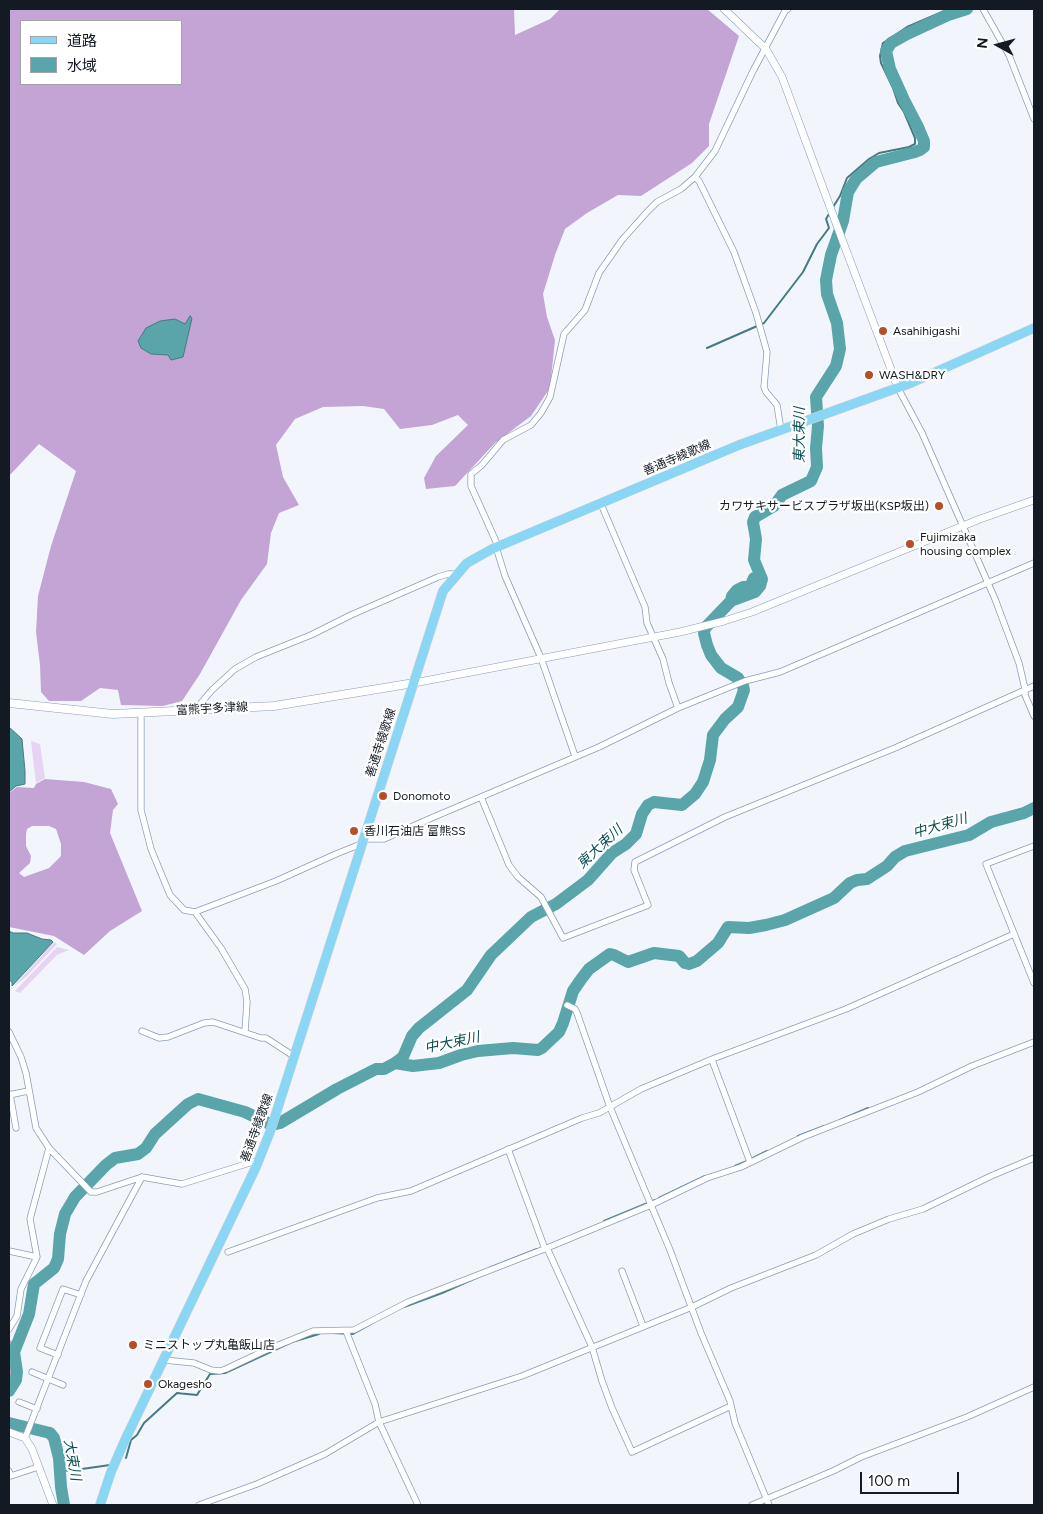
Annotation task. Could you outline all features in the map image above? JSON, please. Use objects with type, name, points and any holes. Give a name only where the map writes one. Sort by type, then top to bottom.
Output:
[{"type":"main road","name":"善通寺綾歌線","points":[[100,1505],[111,1472],[125,1440],[259,1160],[276,1116],[443,590],[471,560],[497,547],[781,430],[898,388],[1034,328]]},
{"type":"main road","name":"富熊宇多津線","points":[[9,703],[113,714],[195,710],[274,706],[414,683]]},
{"type":"street","points":[[724,9],[766,49],[782,77],[898,388],[922,433],[988,584],[1019,663],[1025,695],[1034,716]]},
{"type":"street","points":[[983,9],[1009,55],[1034,119]]},
{"type":"street","points":[[575,756],[541,658],[508,586],[497,547],[472,486],[471,474],[482,465],[503,440],[531,425],[541,413],[550,397],[564,334],[586,310],[599,273],[622,240],[657,202],[681,189],[695,177],[721,140],[753,71],[786,10]]},
{"type":"street","points":[[695,177],[699,180],[734,252],[767,352],[764,387],[777,405],[781,430]]},
{"type":"street","points":[[414,683],[652,638],[724,621],[760,609],[980,519],[1034,500]]},
{"type":"street","points":[[602,504],[645,607],[647,623],[652,638],[663,659],[678,708]]},
{"type":"street","points":[[141,712],[141,805],[147,835],[170,895],[184,910],[195,912],[276,881],[362,842],[384,839],[575,756],[678,708],[745,681],[780,672],[1034,563]]},
{"type":"street","points":[[195,710],[212,690],[235,669],[256,657],[311,635],[351,615],[438,578],[448,574],[457,574]]},
{"type":"street","points":[[481,797],[509,866],[541,898],[563,938],[648,905],[634,870],[635,862],[725,817],[895,748],[1034,686]]},
{"type":"street","points":[[1034,846],[986,864],[1034,983]]},
{"type":"street","points":[[195,912],[221,948],[245,989],[248,1002],[245,1031]]},
{"type":"street","points":[[228,1252],[376,1198],[411,1191],[610,1107],[642,1089],[846,1009],[1014,934]]},
{"type":"street","points":[[569,1005],[577,1013],[610,1107],[650,1203],[655,1209],[731,1406],[735,1423],[767,1502]]},
{"type":"street","points":[[142,1032],[159,1038],[168,1037],[204,1023],[213,1022],[266,1038],[294,1057]]},
{"type":"street","points":[[9,1032],[23,1062],[36,1128],[49,1148],[91,1192],[97,1192],[142,1177],[182,1184],[259,1160]]},
{"type":"street","points":[[164,1360],[194,1363],[211,1370],[220,1371],[313,1331],[347,1333],[408,1302],[545,1248],[707,1178],[741,1167],[750,1160],[803,1137],[918,1092],[972,1066],[1034,1042]]},
{"type":"street","points":[[712,1060],[750,1160]]},
{"type":"street","points":[[16,1128],[10,1094],[28,1091]]},
{"type":"street","points":[[9,1329],[17,1316],[21,1289],[37,1257],[30,1219],[49,1148]]},
{"type":"street","points":[[508,1149],[545,1248],[592,1347],[612,1408],[632,1452],[731,1406]]},
{"type":"street","points":[[199,1505],[256,1484],[325,1454],[378,1422],[522,1376],[692,1307],[731,1288],[816,1255],[852,1234],[888,1219],[923,1209],[991,1176],[1034,1158]]},
{"type":"street","points":[[53,1505],[26,1436],[93,1267],[142,1177]]},
{"type":"street","points":[[9,1251],[37,1257]]},
{"type":"street","points":[[622,1271],[643,1326]]},
{"type":"street","points":[[58,1354],[40,1348],[63,1288],[81,1295]]},
{"type":"street","points":[[630,1293],[637,1290]]},
{"type":"street","points":[[347,1333],[375,1404],[378,1422],[418,1505]]},
{"type":"street","points":[[32,1372],[63,1384]]},
{"type":"street","points":[[752,1505],[767,1502],[861,1456],[967,1417],[1034,1387]]},
{"type":"street","points":[[19,1402],[37,1409]]},
{"type":"street","points":[[9,1432],[26,1436]]},
{"type":"street","points":[[9,1470],[11,1476],[38,1467]]},
{"type":"shaded area","points":[[9,9],[514,9],[515,35],[550,19],[560,9],[707,9],[739,36],[709,124],[709,146],[692,163],[641,196],[618,195],[587,213],[565,229],[543,294],[547,317],[555,340],[550,388],[531,416],[495,443],[455,486],[426,489],[424,478],[436,456],[468,425],[458,415],[432,425],[400,429],[384,409],[363,406],[323,407],[295,419],[276,445],[283,477],[299,505],[279,513],[271,533],[267,564],[241,600],[200,674],[182,701],[163,706],[121,705],[118,690],[100,688],[81,701],[49,701],[41,692],[36,632],[38,596],[51,546],[76,471],[39,444],[9,476]]},
{"type":"shaded area","points":[[31,741],[40,744],[45,778],[36,783]]},
{"type":"shaded area","points":[[45,779],[84,782],[111,789],[118,804],[113,810],[110,833],[142,911],[110,931],[84,955],[54,936],[9,927],[9,793],[17,787],[34,788],[36,784]],"holes":[[[32,826],[49,826],[56,829],[61,844],[61,856],[49,868],[24,877],[19,873],[30,863],[31,856],[26,846],[27,829]]]},
{"type":"shaded area","points":[[54,942],[57,944],[26,977],[13,987]]},
{"type":"shaded area","points":[[57,947],[69,950],[57,955],[20,993],[15,991]]},
{"type":"shaded area","points":[[9,1340],[12,1341],[13,1374],[9,1384]]},
{"type":"water","points":[[190,316],[192,318],[183,357],[171,360],[168,355],[151,354],[141,348],[138,341],[146,328],[160,321],[175,319],[185,324]]},
{"type":"water","points":[[9,727],[22,739],[25,784],[16,786],[9,792]]},
{"type":"water","points":[[9,931],[13,933],[27,933],[53,942],[12,986],[12,982],[9,980]]},
{"type":"waterway","points":[[833,207],[840,196],[847,178],[869,159],[879,153],[915,144],[915,138],[881,63],[880,56],[883,43],[907,27],[949,9]]},
{"type":"waterway","name":"東大束川","points":[[9,1391],[16,1380],[17,1372],[14,1352],[29,1314],[34,1284],[54,1268],[58,1259],[60,1234],[65,1214],[75,1197],[106,1165],[115,1158],[138,1154],[146,1148],[155,1134],[188,1104],[198,1099],[245,1112],[272,1125],[280,1123],[337,1089],[376,1069],[384,1069],[395,1063],[403,1057],[412,1036],[419,1028],[467,990],[491,955],[531,917],[556,904],[588,880],[612,853],[626,844],[636,834],[642,814],[648,805],[654,802],[682,805],[695,794],[703,782],[710,760],[713,735],[725,719],[738,707],[744,690],[738,678],[721,668],[711,655],[704,633],[705,628],[731,601],[755,592],[760,586],[762,579],[754,560],[756,539],[753,522],[755,517],[774,506],[782,495],[811,481],[817,467],[818,426],[816,397],[836,366],[840,349],[837,323],[827,294],[826,280],[831,255],[843,221],[848,192],[856,179],[876,162],[915,152],[924,147],[924,141],[918,127],[890,69],[886,51],[891,43],[907,34],[948,15],[967,9]]},
{"type":"waterway","name":"東大束川","points":[[883,43],[889,47]]},
{"type":"waterway","points":[[707,348],[764,323],[803,272],[817,244],[829,228],[826,219],[829,214]]},
{"type":"waterway","points":[[731,601],[732,596],[737,590],[743,587],[750,587],[754,578]]},
{"type":"waterway","name":"中大束川","points":[[395,1063],[413,1066],[439,1063],[478,1051],[513,1048],[538,1050],[559,1032],[573,991],[582,978],[589,969],[610,954],[628,962],[654,953],[679,956],[685,963],[689,964],[697,961],[718,943],[728,927],[749,928],[785,920],[834,898],[850,883],[867,879],[905,851],[969,835],[991,822],[1024,813],[1034,808]]},
{"type":"waterway","points":[[840,1120],[868,1108]]},
{"type":"waterway","points":[[798,1136],[824,1126]]},
{"type":"waterway","points":[[751,1159],[767,1151]]},
{"type":"waterway","points":[[735,1166],[747,1161]]},
{"type":"waterway","points":[[659,1198],[705,1176]]},
{"type":"waterway","points":[[604,1221],[655,1200]]},
{"type":"waterway","points":[[489,1268],[537,1249]]},
{"type":"waterway","points":[[404,1307],[485,1274]]},
{"type":"waterway","points":[[333,1333],[353,1334],[371,1324]]},
{"type":"waterway","points":[[126,1458],[131,1440],[137,1435],[144,1423],[177,1393],[197,1395],[210,1374],[225,1373],[292,1342],[319,1334]]},
{"type":"waterway","name":"大束川","points":[[9,1423],[50,1433],[54,1438],[59,1458],[64,1505]]},
{"type":"waterway","points":[[60,1471],[110,1465]]},
{"type":"place","name":"Asahihigashi","points":[[883,331]]},
{"type":"place","name":"WASH&DRY","points":[[869,375]]},
{"type":"place","name":"カワサキサービスプラザ坂出(KSP坂出)","points":[[939,506]]},
{"type":"place","name":"Fujimizaka housing complex","points":[[910,544]]},
{"type":"place","name":"Donomoto","points":[[383,796]]},
{"type":"place","name":"香川石油店 富熊SS","points":[[354,831]]},
{"type":"place","name":"ミニストップ丸亀飯山店","points":[[133,1345]]},
{"type":"place","name":"Okagesho","points":[[148,1384]]}]
